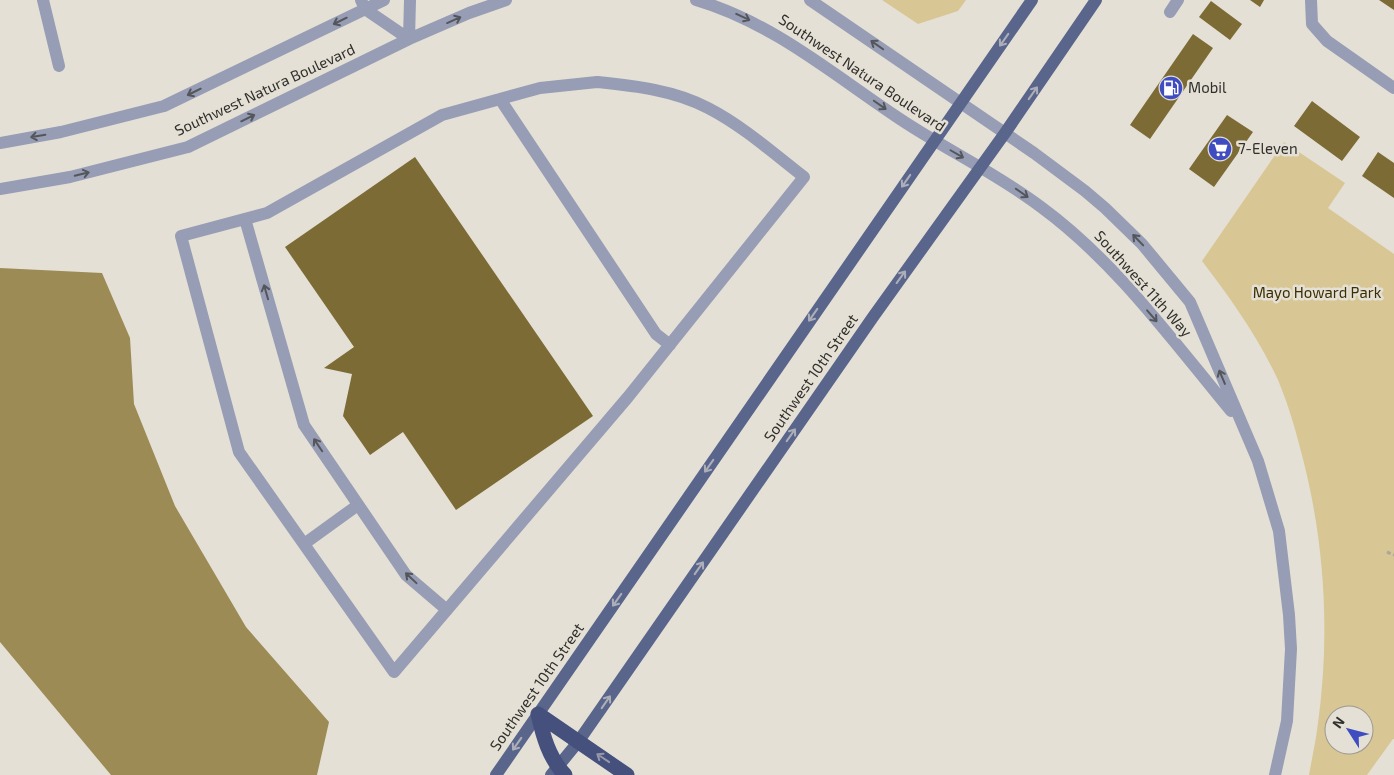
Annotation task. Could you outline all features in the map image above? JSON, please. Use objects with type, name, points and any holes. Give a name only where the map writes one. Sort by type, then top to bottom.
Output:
[{"type":"highway","points":[[538,714],[627,775]]},
{"type":"highway","points":[[538,714],[543,735],[558,772]]},
{"type":"main road","name":"Southwest 10th Street","points":[[496,775],[1032,0]]},
{"type":"main road","name":"Southwest 10th Street","points":[[558,772],[873,317],[1005,133],[1096,0]]},
{"type":"street","points":[[43,0],[59,66]]},
{"type":"street","name":"Southwest Natura Boulevard","points":[[0,143],[61,132],[164,106],[363,4],[384,0]]},
{"type":"street","points":[[409,40],[410,0]]},
{"type":"street","name":"Southwest Natura Boulevard","points":[[0,189],[70,177],[188,147],[409,40],[469,13],[506,0]]},
{"type":"street","name":"Southwest Natura Boulevard","points":[[696,0],[734,13],[780,37],[933,141],[980,168]]},
{"type":"street","name":"Southwest Natura Boulevard","points":[[810,0],[1005,133]]},
{"type":"street","points":[[1170,12],[1178,0]]},
{"type":"street","points":[[1311,0],[1312,24],[1327,41],[1394,88]]},
{"type":"street","points":[[363,4],[409,40]]},
{"type":"street","points":[[597,82],[635,86],[673,94],[707,107],[734,123],[804,176],[670,345],[394,672],[239,452],[181,236],[268,213],[442,115],[500,99],[540,88],[597,82]]},
{"type":"street","points":[[500,99],[656,334],[670,345]]},
{"type":"street","name":"Southwest 11th Way","points":[[1005,133],[1049,164],[1105,208],[1142,244],[1190,302],[1258,461],[1279,531],[1291,649],[1287,721],[1275,775]]},
{"type":"street","name":"Southwest 11th Way","points":[[980,168],[1011,185],[1079,238],[1130,290],[1241,422]]},
{"type":"street","points":[[245,219],[304,425],[406,575],[447,610]]},
{"type":"street","points":[[304,544],[358,504]]},
{"type":"path","points":[[1387,552],[1394,555]]},
{"type":"green space","points":[[882,0],[966,0],[958,11],[918,24]]},
{"type":"green space","name":"Mayo Howard Park","points":[[1284,142],[1345,183],[1328,208],[1394,254],[1394,739],[1367,775],[1309,775],[1322,690],[1324,657],[1323,592],[1317,527],[1304,463],[1286,400],[1262,349],[1202,261]]},
{"type":"shaded area","points":[[0,268],[102,273],[130,338],[134,404],[175,506],[246,627],[329,722],[317,775],[111,775],[0,642]]},
{"type":"building","points":[[1250,0],[1264,0],[1260,7]]},
{"type":"building","points":[[1379,0],[1394,0],[1394,10]]},
{"type":"building","points":[[1211,1],[1242,24],[1230,40],[1199,17]]},
{"type":"building","points":[[1193,34],[1213,48],[1150,139],[1130,125]]},
{"type":"building","points":[[1312,101],[1360,137],[1342,161],[1294,126]]},
{"type":"building","points":[[1227,115],[1253,132],[1214,187],[1189,169]]},
{"type":"building","points":[[1378,152],[1394,163],[1394,198],[1362,176]]},
{"type":"building","points":[[415,157],[593,416],[456,510],[403,432],[370,455],[343,416],[352,374],[324,368],[354,347],[285,247]]},
{"type":"place","name":"Mobil","points":[[1171,88]]},
{"type":"place","name":"7-Eleven","points":[[1220,149]]}]
